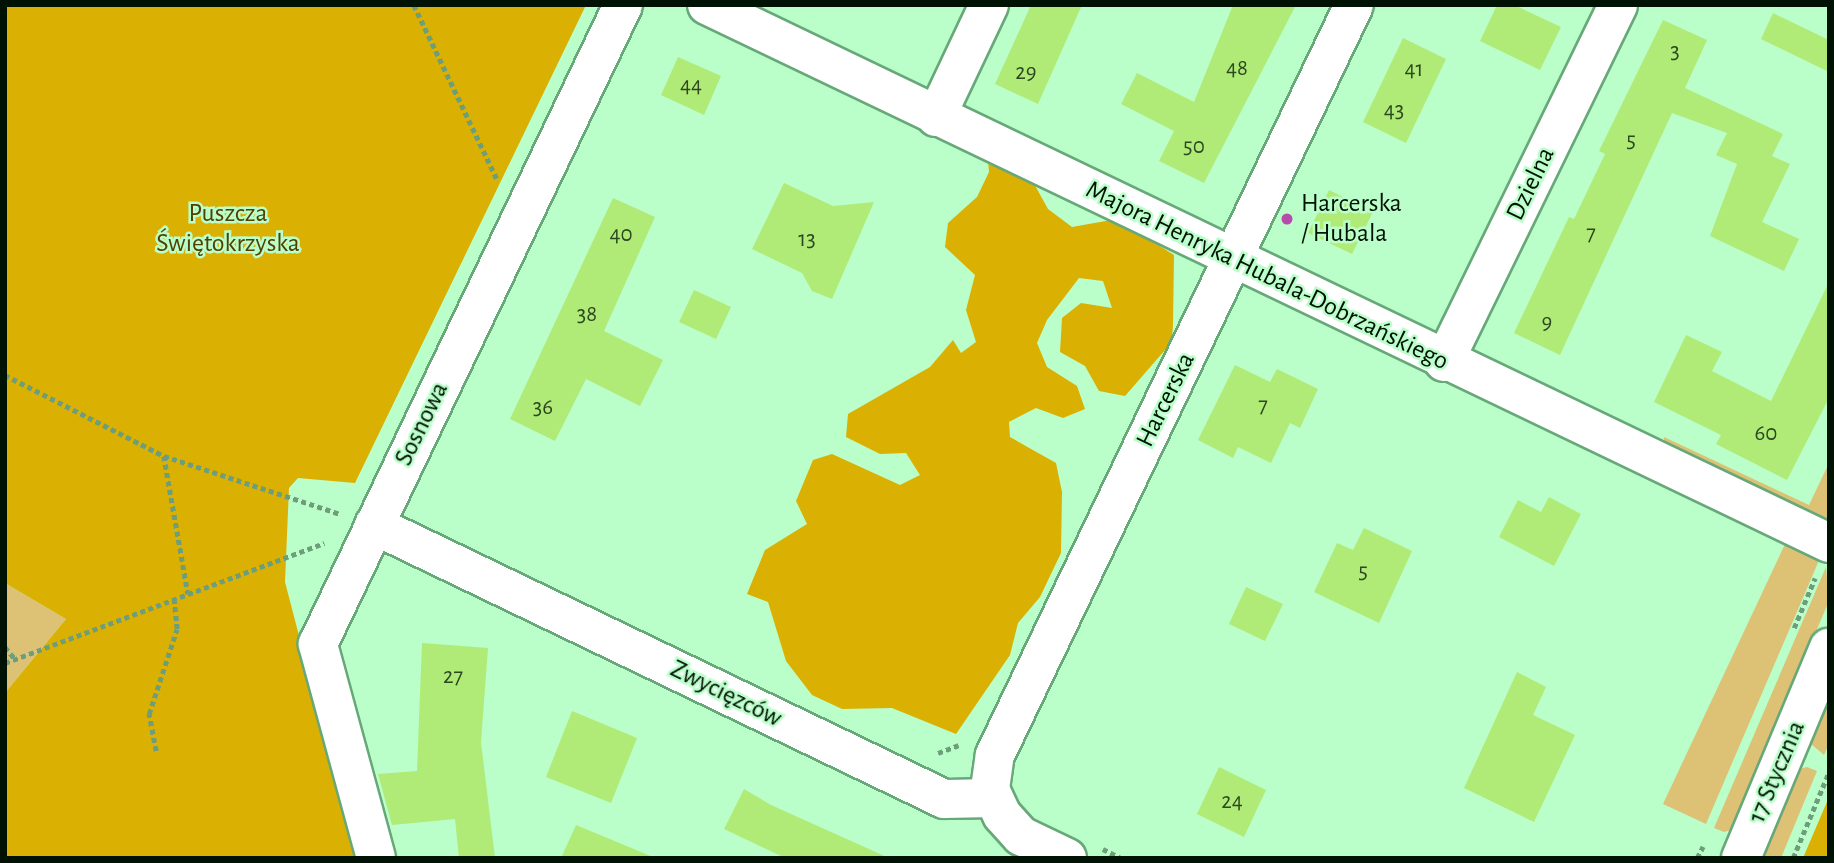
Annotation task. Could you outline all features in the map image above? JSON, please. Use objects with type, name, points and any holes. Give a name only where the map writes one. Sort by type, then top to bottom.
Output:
[{"type":"street","name":"Sosnowa","points":[[376,858],[318,644],[622,5]]},
{"type":"street","name":"Majora Henryka Hubala-Dobrzańskiego","points":[[707,5],[1444,362],[1829,543]]},
{"type":"street","points":[[936,117],[989,5]]},
{"type":"street","name":"Harcerska","points":[[993,798],[995,755],[1354,5]]},
{"type":"street","name":"Dzielna","points":[[1444,362],[1618,5]]},
{"type":"street","name":"Zwycięzców","points":[[374,525],[944,799],[993,798]]},
{"type":"street","name":"17 Stycznia","points":[[1741,858],[1829,648]]},
{"type":"street","points":[[993,798],[1013,829],[1067,858]]},
{"type":"path","points":[[414,5],[518,224]]},
{"type":"path","points":[[5,375],[164,456],[374,525]]},
{"type":"path","points":[[164,456],[188,594]]},
{"type":"path","points":[[5,663],[374,525]]},
{"type":"path","points":[[156,751],[149,714],[177,629],[174,599]]},
{"type":"path","points":[[5,647],[15,659]]},
{"type":"path","points":[[1793,858],[1829,772]]},
{"type":"shaded area","points":[[1664,437],[1809,505],[1829,463],[1829,524],[1664,449]]},
{"type":"shaded area","points":[[1632,465],[1820,558],[1706,824],[1663,804],[1785,544],[1624,468]]},
{"type":"shaded area","points":[[1826,567],[1829,601],[1731,830],[1724,832],[1714,828]]},
{"type":"shaded area","points":[[5,583],[66,619],[5,693]]},
{"type":"shaded area","points":[[1829,701],[1829,744],[1824,755],[1811,744]]},
{"type":"shaded area","points":[[1807,767],[1817,771],[1781,858],[1762,858],[1799,769]]},
{"type":"green space","name":"Puszcza Świętokrzyska","points":[[5,5],[586,5],[355,483],[298,478],[289,488],[285,582],[357,858],[5,858],[5,693],[66,619],[5,583]]},
{"type":"green space","points":[[988,160],[1032,180],[1048,209],[1072,227],[1117,219],[1174,255],[1172,342],[1125,396],[1099,391],[1085,366],[1060,352],[1062,318],[1081,303],[1112,308],[1103,281],[1079,278],[1047,320],[1037,343],[1047,367],[1077,386],[1085,409],[1063,418],[1036,408],[1009,422],[1010,437],[1056,463],[1062,492],[1061,553],[1040,597],[1018,623],[1010,655],[956,734],[892,708],[842,709],[812,695],[786,661],[768,602],[747,594],[765,550],[807,524],[796,501],[813,460],[832,454],[900,485],[920,475],[906,453],[880,454],[846,437],[848,414],[930,367],[953,340],[961,353],[976,342],[966,310],[975,275],[945,247],[948,223],[977,197],[989,172]]},
{"type":"green space","points":[[1829,797],[1829,858],[1803,858]]},
{"type":"building","points":[[1031,5],[1082,5],[1038,104],[995,84]]},
{"type":"building","points":[[1233,5],[1296,5],[1204,183],[1159,161],[1174,131],[1121,104],[1137,73],[1194,102]]},
{"type":"building","points":[[1497,5],[1514,5],[1561,27],[1540,70],[1480,41]]},
{"type":"building","points":[[1773,13],[1829,40],[1829,72],[1761,39]]},
{"type":"building","points":[[1663,20],[1707,40],[1685,88],[1783,134],[1772,156],[1790,164],[1762,222],[1799,239],[1784,271],[1710,236],[1737,164],[1716,155],[1727,133],[1672,113],[1560,355],[1514,333],[1569,217],[1574,219],[1605,154],[1599,151]]},
{"type":"building","points":[[1403,38],[1446,59],[1406,143],[1363,122]]},
{"type":"building","points":[[678,57],[721,76],[704,115],[661,95]]},
{"type":"building","points":[[784,183],[833,206],[874,202],[832,299],[812,291],[802,273],[752,249]]},
{"type":"building","points":[[1329,190],[1373,212],[1352,254],[1308,233]]},
{"type":"building","points":[[613,198],[655,217],[604,331],[663,360],[640,406],[586,379],[555,441],[510,419]]},
{"type":"building","points":[[1829,282],[1829,398],[1787,480],[1716,444],[1721,435],[1654,402],[1686,335],[1722,352],[1712,371],[1771,401]]},
{"type":"building","points":[[694,290],[731,307],[716,339],[679,322]]},
{"type":"building","points":[[1235,365],[1270,382],[1277,369],[1318,389],[1300,428],[1290,423],[1271,463],[1238,447],[1233,458],[1198,440]]},
{"type":"building","points":[[1549,497],[1581,514],[1554,566],[1499,537],[1518,500],[1541,512]]},
{"type":"building","points":[[1364,528],[1412,551],[1379,623],[1314,592],[1337,543],[1353,550]]},
{"type":"building","points":[[1246,587],[1283,604],[1265,641],[1229,624]]},
{"type":"building","points":[[422,643],[488,648],[481,742],[495,858],[459,858],[455,819],[392,825],[378,774],[417,771]]},
{"type":"building","points":[[1517,672],[1546,687],[1533,715],[1575,735],[1534,822],[1464,788]]},
{"type":"building","points":[[572,711],[637,738],[611,803],[546,777]]},
{"type":"building","points":[[1219,767],[1266,790],[1244,837],[1197,814]]},
{"type":"building","points":[[744,789],[771,805],[889,858],[785,858],[724,829]]},
{"type":"building","points":[[576,825],[653,857],[653,858],[561,858]]},
{"type":"place","name":"Harcerska / Hubala","points":[[1287,219]]}]
